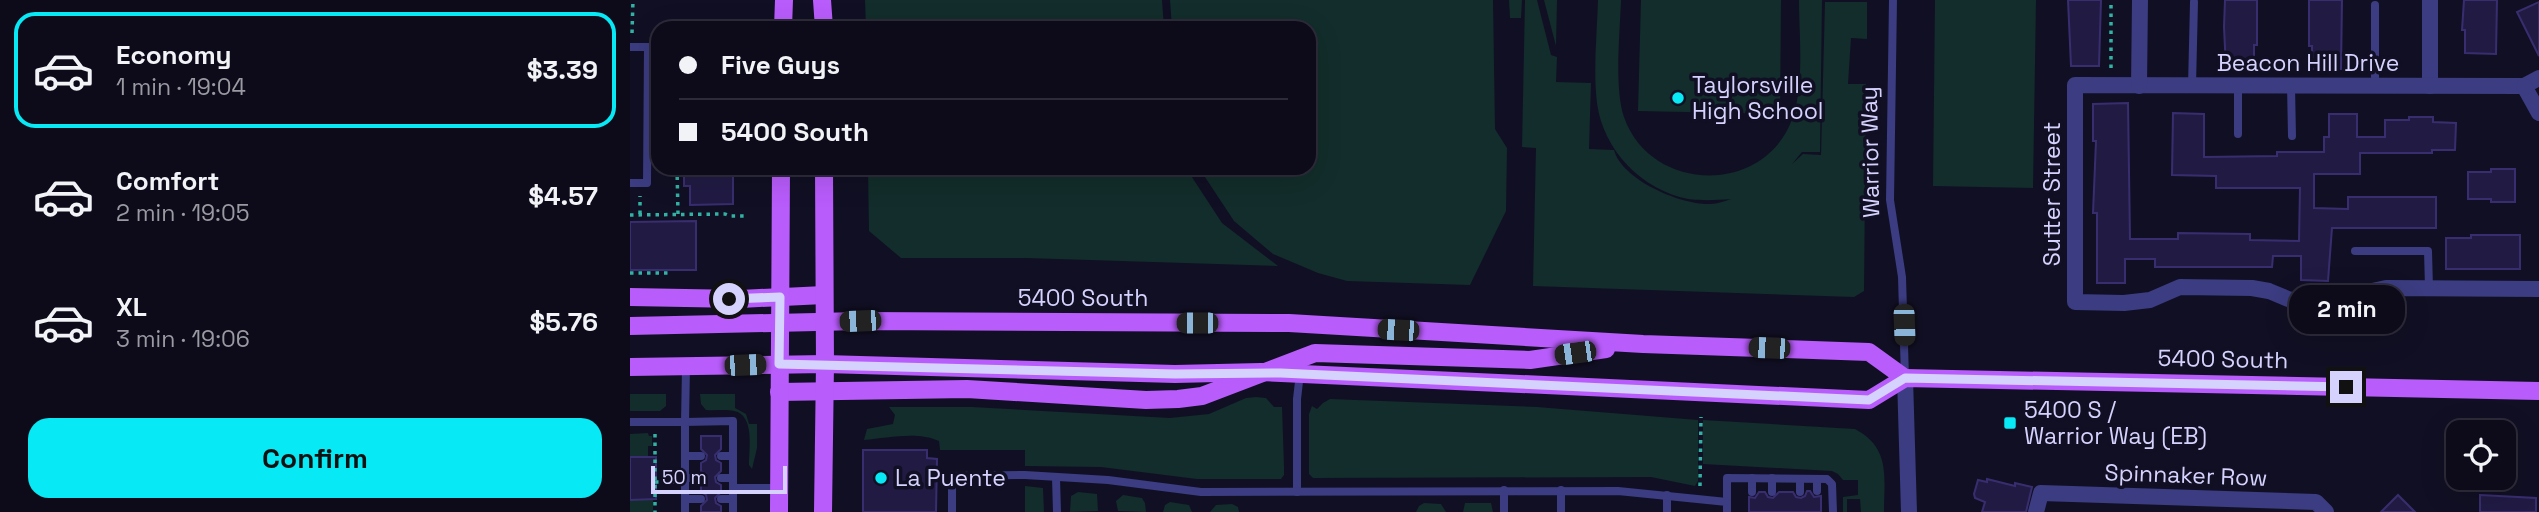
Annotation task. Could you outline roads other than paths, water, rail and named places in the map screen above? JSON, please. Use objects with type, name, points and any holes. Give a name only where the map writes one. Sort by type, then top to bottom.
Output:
[{"type":"main road","points":[[783,21],[784,0]]},
{"type":"main road","points":[[822,0],[824,21]]},
{"type":"main road","points":[[779,512],[781,175]]},
{"type":"main road","points":[[823,512],[824,175]]},
{"type":"main road","points":[[630,297],[740,299],[824,295]]},
{"type":"main road","name":"5400 South","points":[[630,327],[825,322],[1289,323],[1643,344],[1869,352],[1905,378],[2539,391]]},
{"type":"main road","points":[[779,392],[967,389],[1146,400],[1178,399],[1202,396],[1315,353],[1530,360],[1643,344]]},
{"type":"main road","points":[[630,368],[825,364],[1175,374],[1300,373],[1869,400],[1905,378]]},
{"type":"street","points":[[2139,86],[2140,0]]},
{"type":"street","points":[[2430,0],[2430,86]]},
{"type":"street","name":"Beacon Hill Drive","points":[[2075,85],[2524,86],[2539,78]]},
{"type":"street","name":"Sutter Street","points":[[2075,85],[2075,302],[2124,303],[2150,300],[2180,287],[2269,290],[2288,299],[2312,304],[2386,288],[2429,288]]},
{"type":"street","points":[[2524,86],[2539,113]]},
{"type":"street","points":[[2429,288],[2539,289]]},
{"type":"street","name":"Warrior Way","points":[[1905,378],[1909,512]]},
{"type":"street","name":"Spinnaker Row","points":[[2036,512],[2041,493],[2316,502],[2326,512]]},
{"type":"lane","name":"Warrior Way","points":[[1893,0],[1890,200],[1902,276],[1905,378]]},
{"type":"lane","points":[[2192,86],[2194,2]]},
{"type":"lane","points":[[2375,5],[2375,86]]},
{"type":"lane","points":[[630,47],[648,47],[647,183],[630,183]]},
{"type":"lane","points":[[2238,86],[2238,134]]},
{"type":"lane","points":[[2291,86],[2292,136]]},
{"type":"lane","points":[[2355,251],[2428,251],[2429,288]]},
{"type":"lane","points":[[685,512],[686,367]]},
{"type":"lane","points":[[1297,492],[1297,399],[1300,373]]},
{"type":"lane","points":[[630,422],[733,421],[733,512]]},
{"type":"lane","points":[[685,456],[701,456]]},
{"type":"lane","points":[[721,456],[733,456]]},
{"type":"lane","points":[[952,512],[952,476],[1025,475],[1108,480],[1186,491],[1618,491],[1727,502]]},
{"type":"lane","points":[[685,480],[701,478]]},
{"type":"lane","points":[[721,478],[733,483],[779,488]]},
{"type":"lane","points":[[1056,478],[1057,512]]},
{"type":"lane","points":[[1727,512],[1727,478],[1827,479],[1832,484],[1833,512]]},
{"type":"lane","points":[[1752,478],[1752,492]]},
{"type":"lane","points":[[1772,478],[1772,492]]},
{"type":"lane","points":[[1800,479],[1800,492]]},
{"type":"lane","points":[[1817,479],[1817,491]]},
{"type":"lane","points":[[1504,490],[1504,512]]},
{"type":"lane","points":[[1561,490],[1561,512]]},
{"type":"lane","points":[[1667,495],[1667,512]]},
{"type":"lane","points":[[685,499],[701,499]]},
{"type":"lane","points":[[721,499],[733,499]]},
{"type":"place","name":"Taylorsville High School","points":[[1678,98]]},
{"type":"place","name":"5400 S / Warrior Way (EB)","points":[[2010,423]]},
{"type":"place","name":"La Puente","points":[[881,478]]}]
